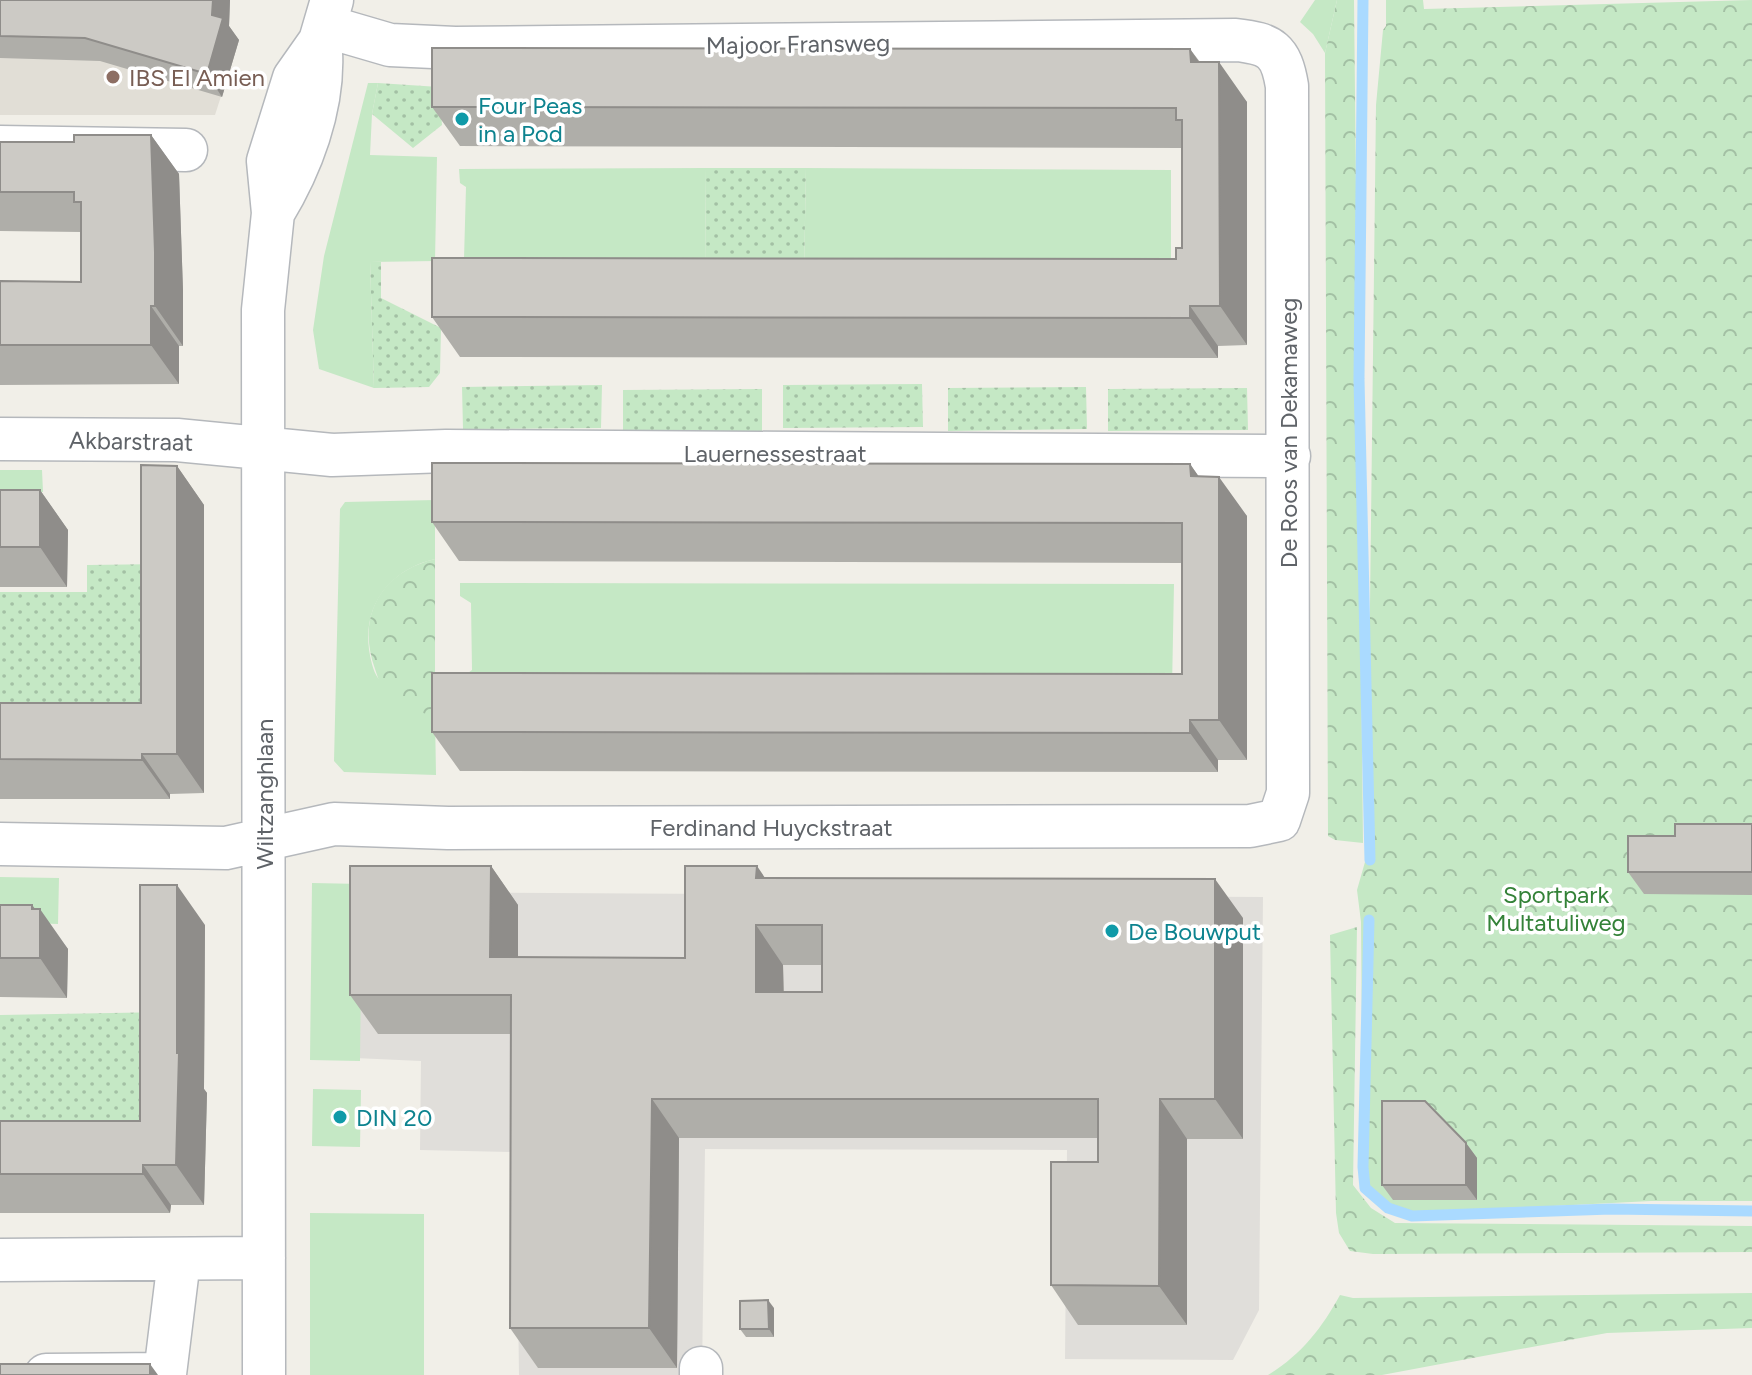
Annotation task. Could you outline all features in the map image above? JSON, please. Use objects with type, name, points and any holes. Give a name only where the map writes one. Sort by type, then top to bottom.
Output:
[{"type":"street","name":"Majoor Fransweg","points":[[326,22],[390,45],[455,48],[1236,40],[1254,42],[1272,49]]},
{"type":"street","name":"Wiltzanghlaan","points":[[264,1375],[263,310],[273,213],[267,172],[270,151],[294,78],[326,22]]},
{"type":"street","name":"De Roos van Dekamaweg","points":[[1272,49],[1280,58],[1287,86],[1288,793],[1279,820]]},
{"type":"street","points":[[0,147],[186,150]]},
{"type":"street","name":"Akbarstraat","points":[[0,439],[177,440],[263,447]]},
{"type":"street","name":"Lauernessestraat","points":[[263,447],[341,456],[446,451],[1289,456]]},
{"type":"street","name":"Ferdinand Huyckstraat","points":[[0,844],[226,848],[334,824],[448,828],[1250,826],[1279,820]]},
{"type":"street","points":[[0,1260],[264,1258]]},
{"type":"street","points":[[46,1375],[165,1374],[179,1260]]},
{"type":"shaded area","name":"IBS El Amien","points":[[0,0],[239,40],[215,115],[0,115]]},
{"type":"shaded area","points":[[360,892],[1263,897],[1259,1310],[1233,1360],[1065,1359],[1067,1150],[705,1149],[702,1375],[519,1375],[516,1152],[420,1150],[421,1061],[355,1058]]},
{"type":"green space","points":[[1315,0],[1337,0],[1325,53],[1313,34],[1300,22]]},
{"type":"green space","points":[[1337,0],[1354,0],[1363,843],[1335,840],[1328,836],[1325,53]]},
{"type":"green space","name":"Sportpark Multatuliweg","points":[[1386,0],[1423,0],[1424,9],[1752,0],[1752,1201],[1651,1201],[1397,1214],[1369,1196],[1363,1167],[1361,922],[1357,890],[1367,855],[1376,105],[1383,30],[1386,26]]},
{"type":"green space","points":[[368,83],[378,83],[372,114],[370,155],[437,157],[435,261],[370,262],[374,388],[319,369],[313,330],[324,256]]},
{"type":"green space","points":[[378,83],[439,87],[442,125],[413,148],[372,114]]},
{"type":"green space","points":[[706,168],[705,274],[464,259],[466,187],[460,183],[459,169]]},
{"type":"green space","points":[[706,168],[806,168],[804,274],[705,274]]},
{"type":"green space","points":[[806,168],[1171,170],[1171,276],[804,274]]},
{"type":"green space","points":[[370,262],[381,262],[381,298],[441,328],[440,373],[429,387],[374,388]]},
{"type":"green space","points":[[922,384],[923,427],[783,428],[783,385]]},
{"type":"green space","points":[[602,385],[601,428],[463,429],[462,387]]},
{"type":"green space","points":[[1086,387],[1087,429],[948,431],[948,388]]},
{"type":"green space","points":[[1247,388],[1248,430],[1108,431],[1108,389]]},
{"type":"green space","points":[[762,389],[762,431],[623,433],[623,390]]},
{"type":"green space","points":[[0,470],[42,470],[43,492],[0,492]]},
{"type":"green space","points":[[435,500],[435,559],[406,571],[384,590],[376,603],[368,632],[371,660],[378,678],[435,716],[436,775],[344,772],[334,761],[340,509],[345,502]]},
{"type":"green space","points":[[435,559],[435,716],[405,707],[387,694],[375,669],[369,631],[371,614],[387,586],[416,565]]},
{"type":"green space","points":[[165,564],[168,737],[0,737],[0,592],[87,592],[87,565]]},
{"type":"green space","points":[[460,583],[1174,584],[1172,688],[460,679],[472,670],[471,603],[460,596]]},
{"type":"green space","points":[[0,877],[59,878],[58,924],[0,922]]},
{"type":"green space","points":[[312,883],[362,884],[360,1061],[310,1060]]},
{"type":"green space","points":[[1357,927],[1353,1185],[1371,1208],[1395,1223],[1752,1226],[1752,1252],[1373,1254],[1350,1251],[1339,1233],[1336,1213],[1330,935]]},
{"type":"green space","points":[[167,1012],[168,1151],[0,1147],[0,1015]]},
{"type":"green space","points":[[313,1089],[361,1090],[360,1147],[312,1146]]},
{"type":"green space","points":[[310,1213],[424,1214],[424,1375],[310,1375]]},
{"type":"green space","points":[[1752,1293],[1752,1328],[1607,1333],[1382,1375],[1268,1375],[1291,1359],[1310,1340],[1340,1295],[1353,1298]]},
{"type":"building","points":[[0,0],[213,0],[212,15],[223,18],[207,74],[85,38],[0,36]]},
{"type":"building","points":[[432,48],[1190,49],[1191,62],[1219,62],[1220,306],[1190,306],[1190,318],[432,317],[432,258],[1176,259],[1176,248],[1182,248],[1182,120],[1176,120],[1176,108],[432,107]]},
{"type":"building","points":[[74,135],[151,135],[155,306],[151,306],[151,345],[0,345],[0,281],[81,282],[81,202],[74,202],[74,192],[0,192],[0,142],[74,142]]},
{"type":"building","points":[[432,463],[1190,464],[1191,476],[1219,477],[1219,720],[1190,720],[1190,733],[432,732],[432,673],[1182,674],[1182,523],[432,522]]},
{"type":"building","points":[[141,465],[177,466],[177,754],[142,754],[142,760],[0,759],[0,703],[141,703]]},
{"type":"building","points":[[0,490],[40,490],[40,547],[0,547]]},
{"type":"building","points":[[1675,824],[1752,824],[1752,872],[1628,872],[1628,836],[1675,836]]},
{"type":"building","points":[[350,866],[491,866],[490,957],[685,958],[685,866],[757,866],[756,878],[1215,879],[1215,1099],[1160,1099],[1159,1286],[1051,1285],[1051,1162],[1098,1162],[1098,1099],[652,1099],[649,1328],[510,1328],[511,995],[350,995]],"holes":[[[756,925],[822,925],[822,992],[756,992]]]},
{"type":"building","points":[[140,885],[177,885],[179,1053],[176,1165],[143,1165],[143,1174],[0,1174],[0,1121],[140,1121]]},
{"type":"building","points":[[0,905],[32,905],[32,909],[40,909],[40,958],[0,958]]},
{"type":"building","points":[[1382,1101],[1425,1101],[1466,1143],[1466,1185],[1382,1185]]},
{"type":"building","points":[[768,1300],[769,1329],[740,1329],[740,1301]]},
{"type":"building","points":[[0,1364],[150,1364],[150,1375],[0,1375]]},
{"type":"waterway","points":[[1363,0],[1359,379],[1370,860]]},
{"type":"waterway","points":[[1369,920],[1363,1167],[1365,1188],[1388,1208],[1412,1216],[1611,1209],[1752,1211]]},
{"type":"place","name":"IBS El Amien","points":[[113,77]]},
{"type":"place","name":"Four Peas in a Pod","points":[[462,119]]},
{"type":"place","name":"De Bouwput","points":[[1112,931]]},
{"type":"place","name":"DIN 20","points":[[340,1117]]}]
